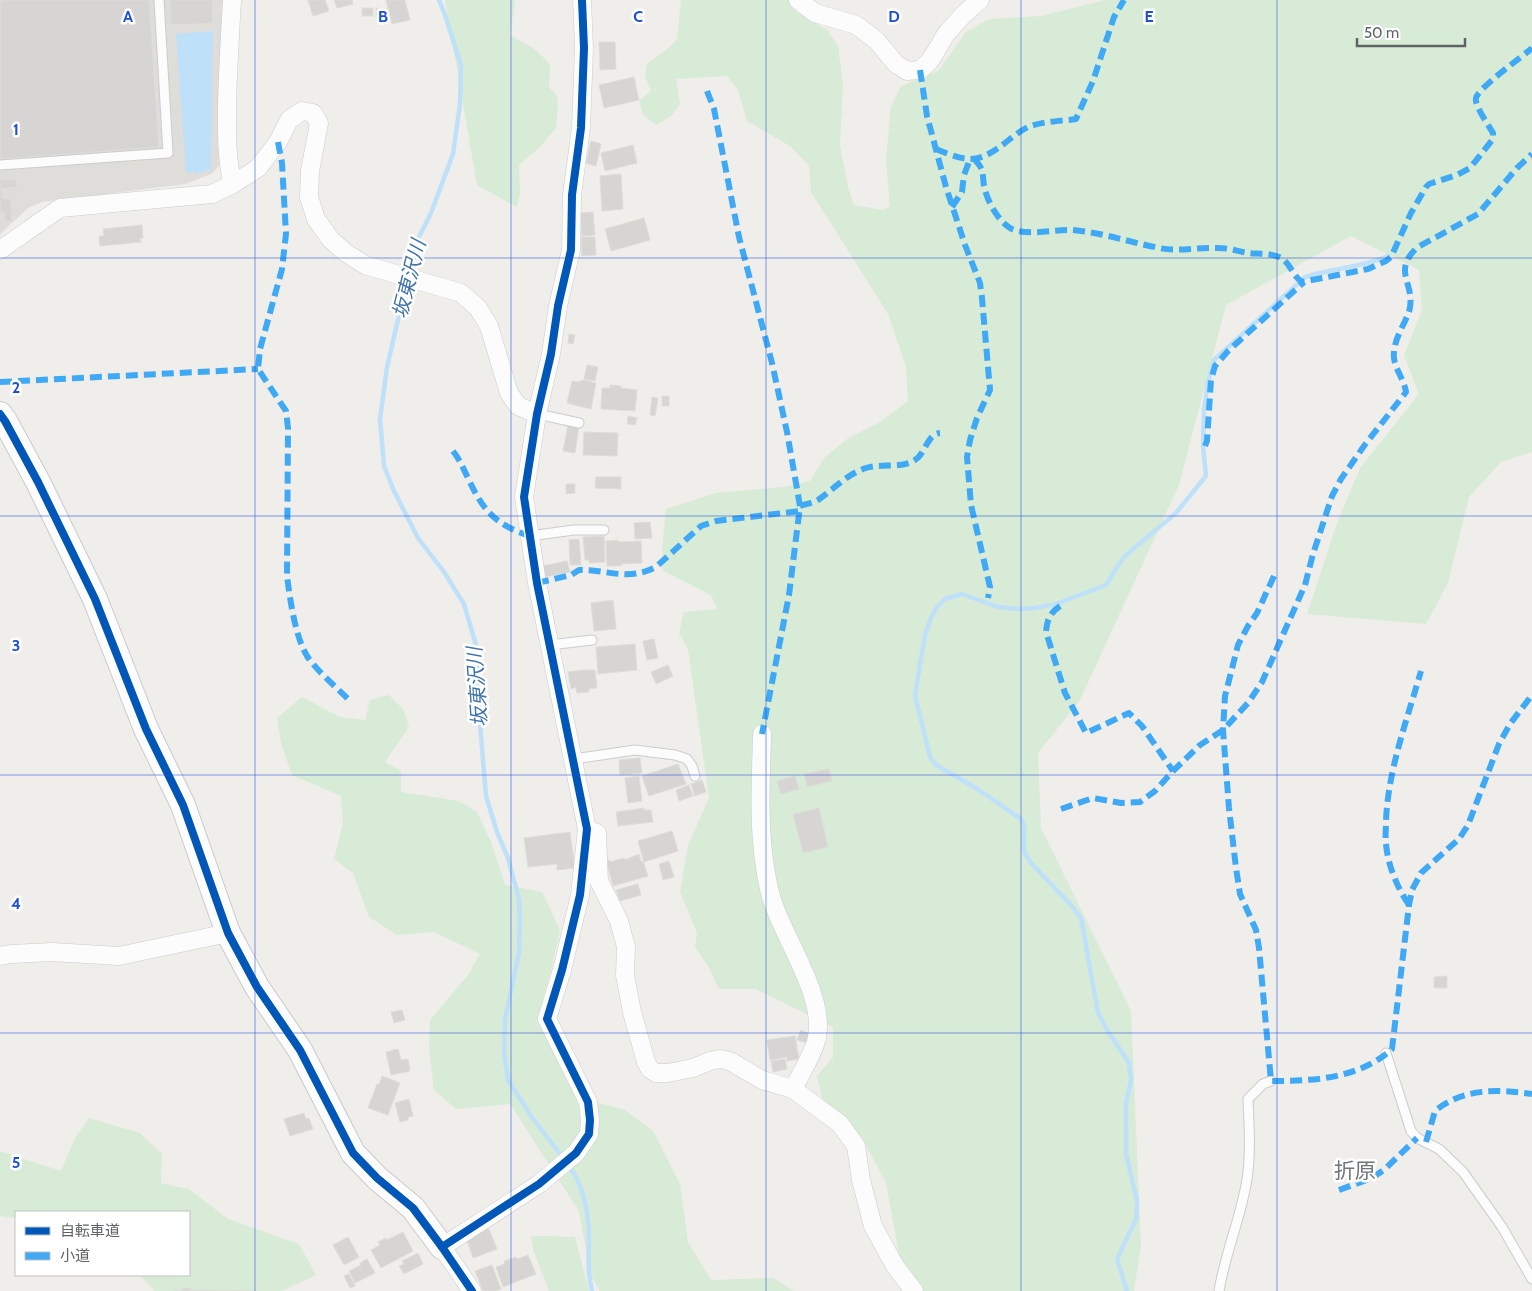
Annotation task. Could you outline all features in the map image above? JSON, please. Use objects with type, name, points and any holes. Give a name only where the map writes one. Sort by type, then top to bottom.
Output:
[{"type":"street","points":[[232,0],[227,138],[233,184]]},
{"type":"street","points":[[442,1246],[539,1184],[576,1153],[589,1134],[588,1102],[547,1019],[562,970],[580,895],[587,830],[537,583],[524,497],[537,414],[551,354],[558,306],[571,250],[572,195],[581,128],[584,48],[582,0]]},
{"type":"street","points":[[798,0],[815,12],[856,25],[876,40],[896,64],[907,71],[920,70],[930,61],[946,34],[980,0]]},
{"type":"street","points":[[0,250],[60,208],[212,194],[233,184],[258,168],[278,142],[289,120],[302,111],[313,113],[319,123],[310,171],[309,196],[316,218],[331,240],[346,253],[365,265],[460,293],[478,308],[489,326],[509,393],[518,406],[537,414]]},
{"type":"street","points":[[0,414],[6,421],[38,482],[95,599],[146,729],[183,805],[228,933],[257,987],[300,1050],[353,1153],[377,1178],[413,1208],[442,1246],[472,1291]]},
{"type":"street","points":[[762,734],[760,800],[765,867],[774,908],[809,988],[819,1023],[817,1039],[793,1089]]},
{"type":"street","points":[[587,830],[597,833],[599,881],[619,921],[626,947],[625,975],[632,1012],[646,1062],[650,1069],[656,1073],[668,1073],[720,1059],[736,1064],[762,1080],[793,1089],[840,1124],[856,1146],[861,1180],[873,1226],[895,1266],[914,1291]]},
{"type":"street","points":[[0,956],[52,952],[119,956],[228,933]]},
{"type":"lane","points":[[0,165],[168,153],[159,0]]},
{"type":"lane","points":[[537,414],[579,423]]},
{"type":"lane","points":[[530,536],[574,530],[604,530]]},
{"type":"lane","points":[[550,645],[592,640]]},
{"type":"lane","points":[[574,760],[635,750],[675,755],[687,759],[692,766],[695,776]]},
{"type":"lane","points":[[1386,1053],[1411,1131],[1418,1138],[1439,1149],[1463,1172],[1502,1227],[1532,1279]]},
{"type":"lane","points":[[1219,1291],[1222,1274],[1236,1229],[1247,1178],[1248,1099],[1263,1084],[1271,1081]]},
{"type":"shaded area","points":[[0,0],[223,0],[220,165],[211,174],[185,184],[42,202],[28,208],[0,234]]},
{"type":"green space","points":[[445,0],[515,0],[510,35],[536,50],[550,64],[549,87],[557,96],[558,105],[556,128],[541,146],[519,165],[520,194],[517,207],[477,185]]},
{"type":"green space","points":[[681,0],[795,0],[795,11],[827,30],[838,46],[843,83],[840,145],[848,187],[854,205],[883,210],[890,206],[886,159],[891,107],[901,86],[938,71],[966,32],[989,19],[1041,16],[1105,0],[1532,0],[1532,452],[1501,462],[1469,497],[1448,583],[1426,624],[1307,614],[1336,526],[1360,468],[1419,394],[1404,355],[1422,310],[1419,270],[1351,236],[1226,305],[1179,485],[1080,700],[1038,753],[1041,828],[1131,1011],[1141,1245],[1134,1291],[900,1291],[905,1287],[886,1183],[867,1147],[843,1114],[823,1102],[817,1076],[833,1057],[833,1027],[756,989],[719,989],[708,966],[695,947],[697,933],[680,892],[688,845],[709,798],[688,649],[679,633],[684,612],[717,609],[711,595],[663,571],[662,551],[666,509],[716,493],[783,487],[810,481],[824,458],[847,439],[880,422],[908,401],[906,367],[888,314],[811,192],[809,166],[790,146],[747,121],[738,90],[727,76],[676,79],[680,104],[671,116],[656,125],[643,115],[639,101],[651,91],[645,76],[647,64],[671,46],[677,39]]},
{"type":"green space","points":[[389,695],[404,710],[409,727],[385,762],[401,771],[401,792],[459,801],[477,812],[491,842],[505,885],[542,892],[560,930],[537,1021],[580,1098],[625,1110],[653,1131],[680,1184],[688,1242],[711,1280],[773,1278],[794,1291],[600,1291],[590,1274],[579,1211],[510,1104],[456,1109],[434,1090],[429,1047],[430,1020],[468,975],[480,954],[434,932],[397,935],[369,917],[353,873],[334,859],[343,823],[341,796],[292,775],[281,743],[277,718],[302,697],[340,717],[365,720],[370,700]]},
{"type":"green space","points":[[89,1118],[140,1133],[162,1154],[161,1183],[189,1189],[228,1219],[299,1244],[316,1275],[282,1291],[155,1291],[140,1276],[190,1276],[190,1211],[15,1211],[15,1218],[0,1216],[0,1151],[61,1171],[75,1138]]},
{"type":"green space","points":[[531,1236],[575,1237],[589,1291],[549,1291],[533,1249]]},
{"type":"water","points":[[213,31],[211,170],[194,174],[194,171],[186,173],[176,34]]},
{"type":"building","points":[[0,0],[149,0],[159,147],[0,159]]},
{"type":"building","points":[[170,0],[212,0],[213,23],[171,25]]},
{"type":"building","points":[[308,0],[325,0],[329,11],[313,16]]},
{"type":"building","points":[[334,0],[352,0],[353,4],[337,8]]},
{"type":"building","points":[[386,0],[405,0],[410,20],[392,24]]},
{"type":"building","points":[[362,8],[373,8],[373,16],[362,16]]},
{"type":"building","points":[[376,8],[387,9],[387,17],[376,17]]},
{"type":"building","points":[[599,42],[615,42],[616,69],[600,70]]},
{"type":"building","points":[[634,77],[639,100],[604,108],[599,85]]},
{"type":"building","points":[[591,141],[601,144],[596,166],[586,163]]},
{"type":"building","points":[[633,145],[637,163],[605,171],[601,153]]},
{"type":"building","points":[[621,174],[623,209],[602,211],[600,176]]},
{"type":"building","points":[[0,178],[4,180],[16,179],[17,187],[0,189]]},
{"type":"building","points":[[0,190],[2,190],[3,199],[10,198],[12,221],[5,222],[4,212],[0,212]]},
{"type":"building","points":[[593,212],[595,235],[582,236],[580,213]]},
{"type":"building","points":[[644,218],[650,240],[611,251],[605,229]]},
{"type":"building","points":[[142,225],[143,238],[140,238],[141,242],[100,246],[99,236],[104,236],[103,229]]},
{"type":"building","points":[[581,237],[595,237],[596,255],[582,256]]},
{"type":"building","points":[[569,334],[575,335],[573,344],[568,343]]},
{"type":"building","points":[[587,365],[598,367],[595,381],[584,379]]},
{"type":"building","points":[[584,380],[596,383],[591,409],[567,403],[572,381],[579,382]]},
{"type":"building","points":[[610,385],[637,390],[635,411],[601,409],[602,388],[610,388]]},
{"type":"building","points":[[662,396],[669,396],[669,406],[662,406]]},
{"type":"building","points":[[652,397],[658,398],[655,416],[650,415]]},
{"type":"building","points":[[628,416],[637,418],[635,425],[627,424]]},
{"type":"building","points":[[568,425],[579,426],[575,453],[563,451]]},
{"type":"building","points":[[584,432],[618,433],[617,456],[583,455]]},
{"type":"building","points":[[596,477],[621,477],[621,489],[595,488]]},
{"type":"building","points":[[566,484],[575,484],[575,493],[566,494]]},
{"type":"building","points":[[650,522],[652,538],[635,539],[634,523]]},
{"type":"building","points":[[604,536],[605,562],[589,563],[589,560],[585,560],[583,537]]},
{"type":"building","points":[[579,539],[581,565],[570,565],[569,540]]},
{"type":"building","points":[[618,540],[618,542],[641,541],[642,563],[607,566],[606,541]]},
{"type":"building","points":[[567,561],[570,572],[545,577],[542,566]]},
{"type":"building","points":[[613,600],[616,629],[594,631],[591,603]]},
{"type":"building","points":[[654,639],[658,658],[647,660],[643,641]]},
{"type":"building","points":[[635,644],[637,670],[598,674],[596,647]]},
{"type":"building","points":[[668,665],[673,676],[656,684],[651,672]]},
{"type":"building","points":[[595,670],[597,688],[589,689],[589,692],[577,693],[576,687],[571,689],[568,672]]},
{"type":"building","points":[[640,758],[642,773],[620,775],[619,760]]},
{"type":"building","points":[[678,764],[686,784],[649,796],[642,776]]},
{"type":"building","points":[[829,769],[832,781],[807,787],[804,774]]},
{"type":"building","points":[[639,776],[642,801],[628,803],[625,778]]},
{"type":"building","points":[[795,776],[799,789],[781,794],[777,781]]},
{"type":"building","points":[[702,780],[706,792],[695,796],[691,784]]},
{"type":"building","points":[[689,785],[693,796],[679,801],[676,790]]},
{"type":"building","points":[[644,808],[644,810],[651,810],[653,822],[618,826],[616,812]]},
{"type":"building","points":[[819,808],[828,847],[803,853],[793,814]]},
{"type":"building","points":[[672,831],[678,851],[644,862],[638,841]]},
{"type":"building","points":[[570,832],[575,868],[557,870],[557,864],[528,867],[524,838]]},
{"type":"building","points":[[639,854],[648,876],[613,886],[606,861],[610,860],[610,862],[624,858],[625,860]]},
{"type":"building","points":[[669,861],[674,877],[663,880],[659,864]]},
{"type":"building","points":[[638,884],[641,895],[620,901],[616,890]]},
{"type":"building","points":[[1447,976],[1447,988],[1434,988],[1434,977]]},
{"type":"building","points":[[402,1010],[405,1020],[394,1023],[391,1012]]},
{"type":"building","points":[[801,1030],[810,1034],[807,1043],[797,1040]]},
{"type":"building","points":[[795,1036],[799,1059],[787,1061],[787,1057],[770,1060],[767,1040]]},
{"type":"building","points":[[398,1049],[401,1060],[408,1059],[410,1071],[391,1075],[386,1052]]},
{"type":"building","points":[[785,1059],[787,1069],[773,1072],[771,1061]]},
{"type":"building","points":[[382,1076],[400,1083],[388,1115],[368,1108]]},
{"type":"building","points":[[409,1099],[413,1116],[408,1117],[408,1120],[400,1122],[395,1103]]},
{"type":"building","points":[[304,1113],[306,1119],[309,1118],[313,1129],[290,1136],[284,1119]]},
{"type":"building","points":[[489,1229],[497,1249],[473,1258],[466,1238]]},
{"type":"building","points":[[403,1232],[413,1251],[381,1268],[371,1250],[380,1245],[378,1242]]},
{"type":"building","points":[[348,1237],[359,1257],[344,1265],[333,1245]]},
{"type":"building","points":[[418,1253],[423,1264],[404,1274],[399,1266],[404,1264],[402,1261]]},
{"type":"building","points":[[528,1255],[536,1274],[503,1287],[496,1267],[505,1264],[504,1261]]},
{"type":"building","points":[[367,1259],[375,1273],[355,1283],[349,1271],[361,1265],[360,1263]]},
{"type":"building","points":[[492,1265],[501,1289],[483,1291],[475,1271]]},
{"type":"building","points":[[349,1274],[355,1286],[350,1288],[344,1276]]},
{"type":"building","points":[[182,1288],[190,1288],[190,1290],[260,1291],[174,1291],[182,1290]]},
{"type":"waterway","name":"坂東沢川","points":[[409,274],[419,237],[431,213],[453,154],[460,104],[461,65],[439,0]]},
{"type":"waterway","points":[[1127,1291],[1117,1259],[1136,1219],[1137,1201],[1126,1154],[1126,1103],[1131,1080],[1129,1063],[1098,1013],[1081,918],[1031,863],[1024,852],[1024,826],[1021,819],[976,788],[936,765],[930,757],[915,695],[925,635],[937,607],[945,599],[962,594],[998,607],[1035,608],[1056,604],[1106,585],[1126,555],[1176,513],[1206,476],[1203,446],[1204,409],[1214,360],[1305,277],[1367,263],[1388,256]]},
{"type":"waterway","name":"坂東沢川","points":[[407,281],[387,367],[380,419],[384,466],[394,491],[418,538],[444,572],[464,604],[478,652],[478,700],[486,796],[497,832],[508,858],[519,899],[519,953],[505,1019],[504,1052],[508,1080],[531,1116],[564,1159]]},
{"type":"waterway","name":"坂東沢川","points":[[568,1165],[581,1189],[586,1207],[592,1291]]},
{"type":"marked path","points":[[936,149],[958,157],[975,159],[991,153],[1031,126],[1076,119],[1093,81],[1114,17],[1124,0]]},
{"type":"marked path","points":[[974,159],[981,169],[985,191],[993,209],[1005,224],[1016,231],[1073,230],[1166,249],[1223,248],[1272,255],[1283,259],[1302,282],[1368,269],[1391,257],[1411,213],[1426,187],[1429,184],[1457,175],[1470,168],[1493,139],[1493,133],[1479,110],[1476,98],[1484,87],[1532,48]]},
{"type":"marked path","points":[[920,70],[927,116],[946,187],[980,283],[982,298],[990,390],[977,418],[967,457],[971,505],[990,587],[988,598]]},
{"type":"marked path","points":[[707,91],[714,109],[739,237],[772,363],[800,506],[789,595],[762,734]]},
{"type":"marked path","points":[[278,142],[282,163],[286,234],[282,269],[260,349],[258,369],[286,411],[288,428],[287,576],[296,628],[303,648],[311,662],[348,699]]},
{"type":"marked path","points":[[1061,809],[1093,798],[1121,803],[1140,802],[1155,791],[1200,745],[1223,730],[1248,703],[1262,682],[1305,585],[1332,496],[1341,479],[1364,446],[1406,392],[1396,367],[1394,352],[1411,302],[1405,271],[1410,256],[1418,247],[1478,214],[1517,168],[1532,154]]},
{"type":"marked path","points":[[952,207],[962,192],[964,175],[970,159]]},
{"type":"marked path","points":[[1205,446],[1207,441],[1211,380],[1215,366],[1228,351],[1304,282]]},
{"type":"marked path","points":[[0,382],[258,369]]},
{"type":"marked path","points":[[800,506],[818,500],[847,478],[866,468],[910,463],[919,457],[929,440],[940,433]]},
{"type":"marked path","points":[[453,451],[485,508],[499,522],[530,536]]},
{"type":"marked path","points":[[537,583],[571,575],[579,570],[636,574],[656,567],[701,526],[716,521],[800,511]]},
{"type":"marked path","points":[[1274,576],[1257,613],[1238,645],[1225,696],[1223,730],[1229,808],[1240,894],[1256,930],[1259,948],[1271,1081],[1319,1079],[1335,1076],[1365,1067],[1392,1049],[1412,890],[1421,873],[1459,839],[1468,825],[1499,744],[1510,724],[1532,695]]},
{"type":"marked path","points":[[1060,606],[1050,617],[1046,632],[1065,693],[1086,733],[1129,713],[1142,726],[1173,771]]},
{"type":"marked path","points":[[1409,905],[1397,884],[1391,868],[1387,852],[1386,821],[1394,764],[1421,671]]},
{"type":"marked path","points":[[1426,1142],[1435,1111],[1457,1098],[1469,1094],[1494,1091],[1532,1094]]},
{"type":"marked path","points":[[1339,1190],[1372,1178],[1385,1169],[1417,1138]]},
{"type":"cycle path","points":[[442,1247],[539,1184],[576,1153],[589,1134],[588,1102],[547,1019],[562,970],[580,895],[587,829],[537,583],[524,497],[537,414],[551,354],[558,306],[571,250],[572,195],[581,128],[584,48],[582,0]]},
{"type":"cycle path","points":[[0,414],[38,482],[95,599],[146,729],[183,805],[228,933],[257,987],[300,1050],[353,1153],[377,1178],[413,1208],[472,1291]]},
{"type":"district","name":"折原","points":[[1355,1171]]}]
